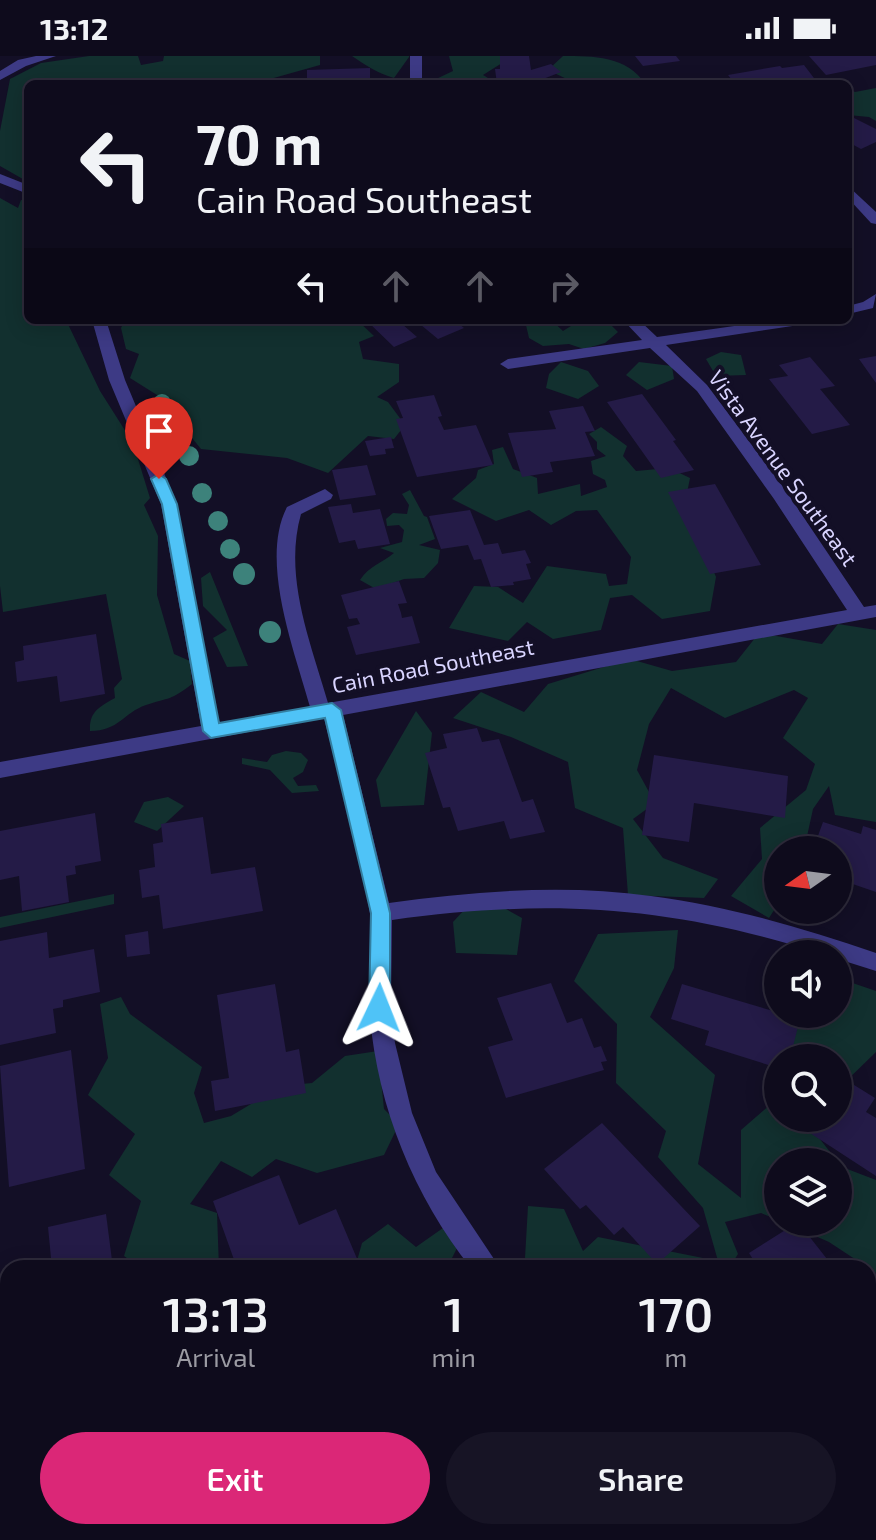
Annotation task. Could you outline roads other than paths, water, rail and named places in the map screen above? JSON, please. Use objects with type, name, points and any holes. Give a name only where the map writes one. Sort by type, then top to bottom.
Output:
[{"type":"street","points":[[0,76],[22,63],[50,56]]},
{"type":"street","points":[[416,56],[416,80]]},
{"type":"street","points":[[0,178],[24,188]]},
{"type":"street","points":[[852,194],[876,220]]},
{"type":"street","points":[[852,309],[868,305],[876,298]]},
{"type":"street","points":[[100,324],[117,380],[169,504],[211,731]]},
{"type":"street","name":"Vista Avenue Southeast","points":[[635,324],[702,388],[868,613]]},
{"type":"street","points":[[508,364],[780,324]]},
{"type":"street","points":[[325,495],[293,511],[287,524],[286,562],[381,913],[379,1008],[404,1122],[428,1181],[480,1260]]},
{"type":"street","name":"Cain Road Southeast","points":[[0,770],[868,613]]},
{"type":"street","points":[[381,913],[447,903],[573,899],[685,909],[789,933],[876,962]]}]
